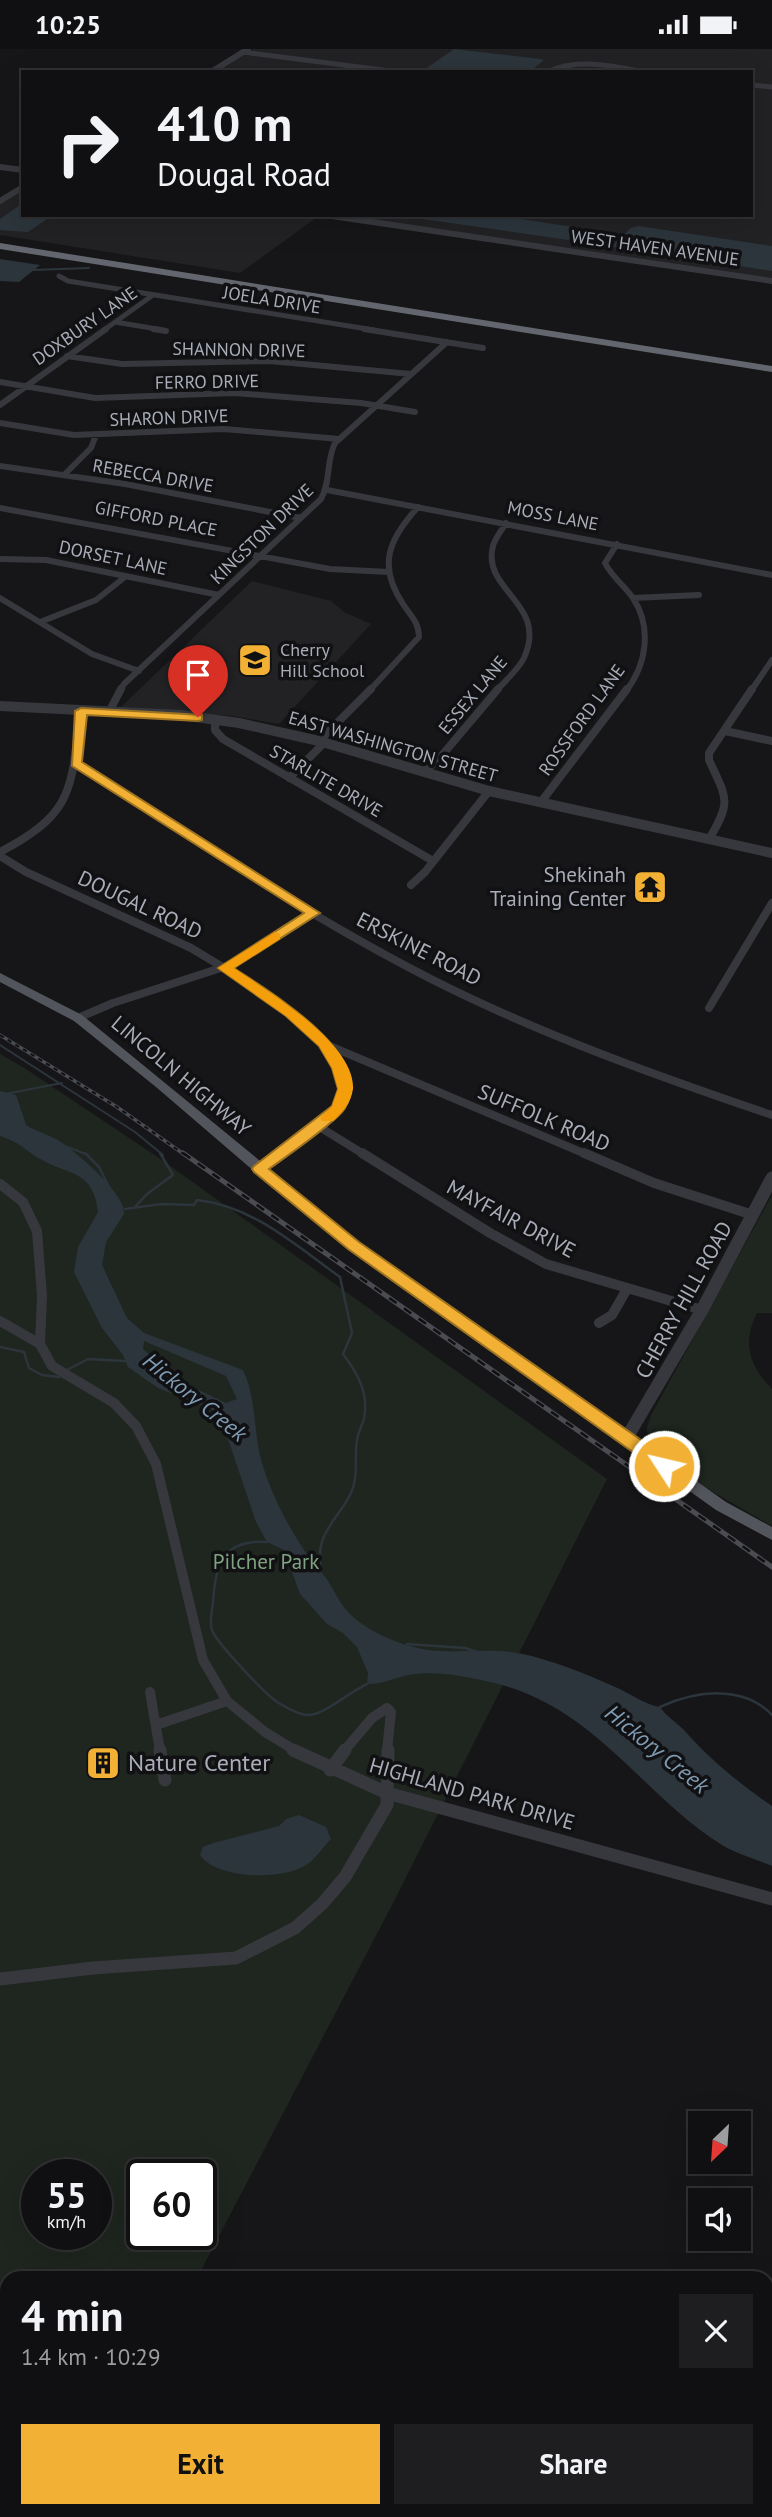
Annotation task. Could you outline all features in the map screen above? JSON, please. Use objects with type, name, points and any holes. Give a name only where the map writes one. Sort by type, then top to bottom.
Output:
[{"type":"highway","points":[[0,245],[772,368]]},
{"type":"main road","name":"LINCOLN HIGHWAY","points":[[0,977],[78,1018],[354,1245],[722,1506],[772,1534]]},
{"type":"street","points":[[214,70],[246,50],[384,70]]},
{"type":"street","points":[[551,70],[574,64],[630,70]]},
{"type":"street","points":[[753,85],[772,87]]},
{"type":"street","points":[[0,167],[21,170]]},
{"type":"street","points":[[0,201],[21,188]]},
{"type":"street","name":"WEST HAVEN AVENUE","points":[[339,217],[772,281]]},
{"type":"street","name":"JOELA DRIVE","points":[[59,275],[68,281],[482,348]]},
{"type":"street","name":"DOXBURY LANE","points":[[0,405],[153,295]]},
{"type":"street","points":[[115,322],[166,331]]},
{"type":"street","name":"KINGSTON DRIVE","points":[[109,712],[124,684],[262,556],[327,490],[329,455],[339,439],[447,342]]},
{"type":"street","points":[[260,361],[264,348]]},
{"type":"street","name":"SHANNON DRIVE","points":[[67,356],[122,364],[260,361],[411,374]]},
{"type":"street","name":"FERRO DRIVE","points":[[0,382],[95,398],[234,393],[377,405],[415,412]]},
{"type":"street","name":"SHARON DRIVE","points":[[0,423],[60,433],[96,435],[225,429],[339,439]]},
{"type":"street","points":[[64,475],[91,448],[96,435]]},
{"type":"street","name":"REBECCA DRIVE","points":[[0,466],[125,484],[301,518]]},
{"type":"street","name":"MOSS LANE","points":[[327,490],[772,575]]},
{"type":"street","points":[[289,778],[419,637],[420,627],[394,589],[387,554],[394,536],[418,507]]},
{"type":"street","name":"GIFFORD PLACE","points":[[0,508],[336,570],[389,572]]},
{"type":"street","name":"ESSEX LANE","points":[[424,771],[438,760],[523,660],[533,636],[526,612],[494,572],[489,561],[494,538],[506,523]]},
{"type":"street","name":"ROSSFORD LANE","points":[[541,802],[630,687],[644,656],[645,626],[633,598],[610,573],[605,562],[617,544]]},
{"type":"street","name":"DORSET LANE","points":[[0,559],[46,560],[219,595]]},
{"type":"street","points":[[40,622],[96,600],[125,577]]},
{"type":"street","points":[[633,598],[699,595]]},
{"type":"street","points":[[0,598],[92,654],[139,671]]},
{"type":"street","points":[[709,839],[726,811],[728,802],[709,760],[709,753],[772,660]]},
{"type":"street","name":"EAST WASHINGTON STREET","points":[[0,706],[215,719],[322,741],[489,791],[772,853]]},
{"type":"street","points":[[0,854],[24,841],[57,816],[76,763],[81,711]]},
{"type":"street","name":"STARLITE DRIVE","points":[[215,719],[215,730],[223,739],[433,861]]},
{"type":"street","points":[[725,731],[772,741]]},
{"type":"street","name":"ERSKINE ROAD","points":[[76,763],[313,913],[435,981],[627,1064],[772,1115]]},
{"type":"street","points":[[411,885],[425,873],[489,791]]},
{"type":"street","name":"DOUGAL ROAD","points":[[0,854],[26,871],[154,929],[225,968],[291,1013],[324,1043],[339,1068],[346,1089],[338,1108],[260,1169]]},
{"type":"street","points":[[709,1008],[772,903]]},
{"type":"street","points":[[78,1018],[132,995],[225,968],[313,913]]},
{"type":"street","name":"SUFFOLK ROAD","points":[[324,1043],[654,1183],[753,1215]]},
{"type":"street","name":"MAYFAIR DRIVE","points":[[318,1126],[380,1167],[535,1258],[590,1279],[702,1310]]},
{"type":"street","name":"CHERRY HILL ROAD","points":[[626,1439],[702,1310],[772,1178]]},
{"type":"street","points":[[0,1184],[23,1202],[37,1231],[42,1296],[40,1344],[0,1321]]},
{"type":"street","points":[[599,1323],[612,1315],[627,1289]]},
{"type":"street","name":"HIGHLAND PARK DRIVE","points":[[40,1344],[52,1366],[114,1403],[136,1426],[156,1464],[203,1660],[227,1701],[265,1732],[330,1770],[387,1793],[772,1899]]},
{"type":"street","points":[[150,1692],[165,1780]]},
{"type":"street","points":[[156,1725],[227,1701]]},
{"type":"street","points":[[0,1979],[93,1968],[236,1958],[295,1928],[322,1904],[345,1877],[387,1805],[387,1756],[391,1712],[387,1708],[381,1710],[364,1727],[330,1770]]},
{"type":"shaded area","points":[[253,49],[772,49],[772,280],[349,217],[753,217],[753,70],[219,70]]},
{"type":"shaded area","points":[[21,191],[21,217],[317,217],[240,273],[0,235],[0,204]]},
{"type":"shaded area","name":"Cherry Hill School","points":[[252,581],[331,601],[344,612],[371,624],[279,724],[233,716],[121,707]]},
{"type":"green space","name":"Pilcher Park","points":[[0,1054],[162,1160],[607,1479],[392,1905],[217,2240],[217,2159],[126,2159],[126,2250],[212,2250],[201,2271],[0,2271]]},
{"type":"green space","points":[[772,1195],[772,1313],[757,1313],[749,1344],[753,1362],[772,1389],[772,1526],[674,1466],[648,1443],[647,1427],[651,1415]]},
{"type":"water","points":[[454,49],[544,60],[532,70],[424,70]]},
{"type":"water","points":[[21,204],[21,217],[50,217],[28,232],[0,230],[0,219]]},
{"type":"water","points":[[409,217],[508,217],[573,227],[580,231],[568,240]]},
{"type":"water","points":[[638,226],[772,246],[772,271],[613,247],[631,228]]},
{"type":"water","points":[[0,259],[40,265],[19,282],[0,281]]},
{"type":"water","points":[[0,1091],[16,1095],[26,1125],[68,1147],[100,1175],[118,1196],[124,1214],[106,1242],[102,1265],[127,1318],[144,1333],[243,1370],[251,1392],[262,1463],[272,1492],[295,1536],[349,1613],[375,1632],[407,1645],[441,1651],[499,1651],[523,1654],[580,1672],[660,1707],[714,1761],[772,1806],[772,1866],[722,1845],[693,1825],[589,1732],[561,1711],[530,1695],[494,1683],[441,1674],[409,1675],[367,1684],[368,1673],[357,1647],[343,1633],[327,1624],[300,1594],[284,1550],[267,1542],[256,1522],[229,1442],[213,1410],[158,1388],[128,1367],[123,1355],[102,1328],[74,1272],[78,1247],[98,1212],[91,1188],[78,1176],[42,1160],[0,1136]],"holes":[[[144,1341],[226,1376],[237,1399],[226,1403],[182,1382],[143,1349]]]},
{"type":"water","points":[[299,1815],[326,1827],[331,1839],[312,1861],[298,1869],[269,1875],[236,1873],[209,1863],[200,1855],[203,1847],[279,1826],[286,1819]]},
{"type":"waterway","points":[[33,270],[89,268]]},
{"type":"waterway","points":[[0,1045],[60,1083]]},
{"type":"waterway","points":[[0,1095],[60,1083]]},
{"type":"waterway","points":[[60,1083],[135,1132],[163,1155]]},
{"type":"waterway","name":"Hickory Creek","points":[[65,1146],[86,1154]]},
{"type":"waterway","points":[[136,1206],[147,1194],[173,1175],[160,1153]]},
{"type":"waterway","name":"Hickory Creek","points":[[86,1154],[99,1167],[110,1189]]},
{"type":"waterway","points":[[125,1209],[161,1204],[194,1205],[197,1200],[237,1210],[290,1240],[340,1277],[352,1333],[343,1354],[361,1384],[365,1410],[357,1440],[353,1486],[323,1538],[321,1571]]},
{"type":"waterway","points":[[0,1347],[24,1352],[29,1368],[42,1375],[59,1377]]},
{"type":"waterway","points":[[67,1370],[88,1359],[125,1361]]},
{"type":"waterway","points":[[267,1542],[240,1545],[231,1550],[219,1566],[211,1617],[215,1636],[272,1698],[302,1714],[320,1712],[367,1684]]},
{"type":"waterway","name":"Hickory Creek","points":[[407,1644],[465,1648],[477,1652]]},
{"type":"waterway","points":[[660,1707],[688,1697],[718,1693],[747,1698],[772,1715]]},
{"type":"railway","points":[[0,1035],[117,1107],[185,1155]]},
{"type":"railway","points":[[183,1153],[772,1567]]},
{"type":"slow traffic","points":[[275,936],[225,968],[291,1013],[324,1043],[339,1068],[346,1089],[338,1108],[327,1118]]},
{"type":"place","name":"Cherry Hill School","points":[[255,660]]},
{"type":"place","name":"Shekinah Training Center","points":[[650,887]]},
{"type":"place","name":"Nature Center","points":[[103,1763]]},
{"type":"route","points":[[198,717],[81,711],[76,763],[313,913],[225,968],[291,1013],[324,1043],[339,1068],[346,1089],[338,1108],[260,1169],[354,1245],[664,1466]]}]
